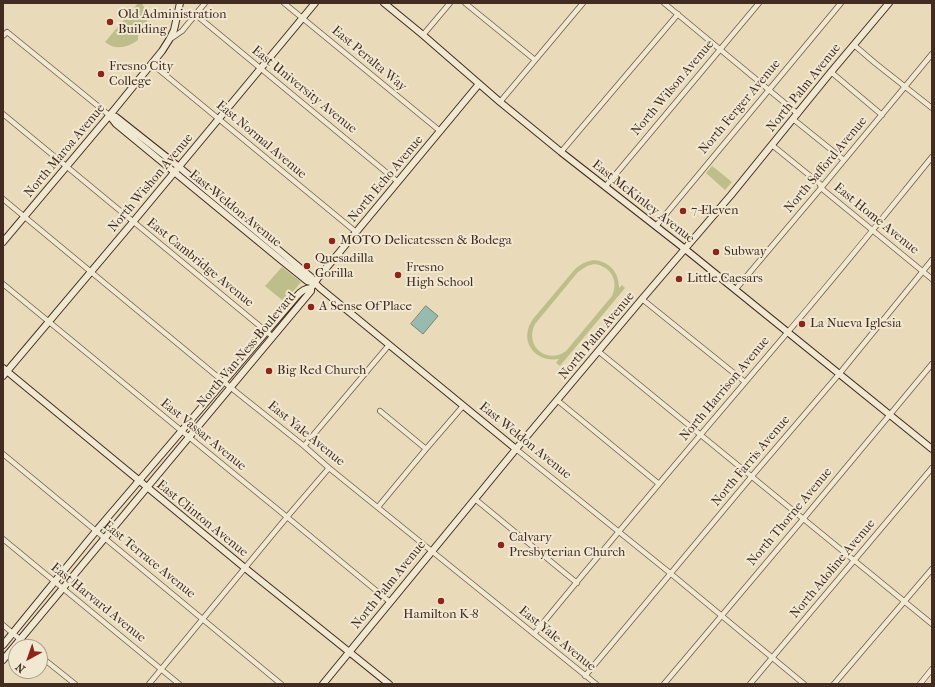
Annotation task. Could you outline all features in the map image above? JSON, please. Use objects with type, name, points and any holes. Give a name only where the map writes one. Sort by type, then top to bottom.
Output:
[{"type":"main road","points":[[169,40],[174,30],[180,3]]},
{"type":"main road","name":"North Wishon Avenue","points":[[4,372],[91,272],[315,3]]},
{"type":"main road","name":"East McKinley Avenue","points":[[384,3],[500,102],[840,373],[932,449]]},
{"type":"main road","name":"North Palm Avenue","points":[[323,684],[474,499],[728,198],[889,3]]},
{"type":"main road","name":"North Maroa Avenue","points":[[3,242],[152,64],[169,40]]},
{"type":"main road","name":"North Echo Avenue","points":[[313,286],[479,84]]},
{"type":"main road","name":"East Weldon Avenue","points":[[109,115],[116,117],[179,167],[220,201],[256,236]]},
{"type":"main road","name":"East Weldon Avenue","points":[[109,115],[116,124],[216,207],[311,277],[313,286],[390,345],[516,449]]},
{"type":"main road","points":[[216,207],[220,201]]},
{"type":"main road","name":"North Van Ness Boulevard","points":[[3,645],[96,531],[223,381],[301,292],[313,286]]},
{"type":"main road","name":"North Van Ness Boulevard","points":[[21,639],[311,292],[313,286]]},
{"type":"main road","name":"East Clinton Avenue","points":[[4,372],[389,684]]},
{"type":"street","name":"North Maroa Avenue","points":[[169,40],[182,31],[205,3]]},
{"type":"street","name":"East Peralta Way","points":[[284,3],[440,131]]},
{"type":"street","points":[[423,35],[450,3]]},
{"type":"street","points":[[465,3],[535,60]]},
{"type":"street","points":[[664,3],[769,90],[795,117],[844,160]]},
{"type":"street","points":[[671,8],[675,3]]},
{"type":"street","name":"North Wilson Avenue","points":[[605,187],[759,3]]},
{"type":"street","name":"North Ferger Avenue","points":[[656,226],[841,3]]},
{"type":"street","points":[[500,102],[580,4]]},
{"type":"street","points":[[562,152],[678,14]]},
{"type":"street","name":"East University Avenue","points":[[196,15],[398,182]]},
{"type":"street","name":"East Weldon Avenue","points":[[3,36],[7,32],[109,115]]},
{"type":"street","points":[[854,45],[932,108]]},
{"type":"street","name":"North Safford Avenue","points":[[735,290],[932,54]]},
{"type":"street","name":"East Normal Avenue","points":[[152,64],[356,232]]},
{"type":"street","points":[[831,72],[882,115]]},
{"type":"street","name":"East Cambridge Avenue","points":[[3,114],[273,337]]},
{"type":"street","name":"East Home Avenue","points":[[772,144],[820,184],[821,188],[932,279]]},
{"type":"street","name":"North Harrison Avenue","points":[[534,634],[700,434],[873,231],[932,156]]},
{"type":"street","name":"East Yale Avenue","points":[[3,199],[329,468],[596,684]]},
{"type":"street","name":"North Farris Avenue","points":[[586,676],[670,573],[840,373],[932,260]]},
{"type":"street","name":"East Vassar Avenue","points":[[3,284],[390,602]]},
{"type":"street","points":[[642,299],[745,382]]},
{"type":"street","points":[[304,446],[390,345]]},
{"type":"street","points":[[598,351],[932,624]]},
{"type":"street","name":"North Thorne Avenue","points":[[664,684],[932,364]]},
{"type":"street","points":[[557,400],[659,484]]},
{"type":"street","points":[[378,507],[463,406]]},
{"type":"street","points":[[380,411],[426,449]]},
{"type":"street","name":"East Weldon Avenue","points":[[516,449],[670,573],[804,684]]},
{"type":"street","name":"East Terrace Avenue","points":[[3,454],[281,684]]},
{"type":"street","points":[[149,684],[329,468]]},
{"type":"street","name":"North Adoline Avenue","points":[[750,684],[932,468]]},
{"type":"street","points":[[474,499],[577,583]]},
{"type":"street","name":"East Harvard Avenue","points":[[3,539],[179,684]]},
{"type":"street","points":[[834,684],[904,600],[932,569]]},
{"type":"street","points":[[3,625],[19,639]]},
{"type":"street","points":[[48,662],[75,684]]},
{"type":"street","points":[[920,684],[932,669]]},
{"type":"green space","points":[[138,3],[142,3],[147,15],[147,23],[143,35],[139,34],[138,40],[130,45],[122,47],[109,45],[105,42]]},
{"type":"green space","points":[[712,166],[732,182],[725,190],[706,173]]},
{"type":"green space","points":[[591,260],[600,261],[609,266],[617,277],[619,288],[622,285],[625,288],[560,366],[556,363],[559,359],[542,357],[536,354],[531,348],[527,335],[529,327],[533,319],[575,269]],"holes":[[[594,264],[600,265],[609,271],[614,280],[615,285],[612,296],[566,351],[559,355],[552,356],[539,351],[535,346],[533,339],[532,332],[535,324],[578,272],[587,266]]]},
{"type":"green space","points":[[282,267],[301,282],[285,301],[265,286]]},
{"type":"water","points":[[426,306],[438,316],[423,334],[411,324]]},
{"type":"place","name":"Old Administration Building","points":[[110,22]]},
{"type":"place","name":"Fresno City College","points":[[101,74]]},
{"type":"place","name":"7-Eleven","points":[[683,211]]},
{"type":"place","name":"MOTO Delicatessen & Bodega","points":[[332,241]]},
{"type":"place","name":"Subway","points":[[716,252]]},
{"type":"place","name":"Quesadilla Gorilla","points":[[307,266]]},
{"type":"place","name":"Fresno High School","points":[[398,275]]},
{"type":"place","name":"Little Caesars","points":[[679,279]]},
{"type":"place","name":"A Sense Of Place","points":[[311,307]]},
{"type":"place","name":"La Nueva Iglesia","points":[[802,324]]},
{"type":"place","name":"Big Red Church","points":[[269,371]]},
{"type":"place","name":"Calvary Presbyterian Church","points":[[501,545]]},
{"type":"place","name":"Hamilton K-8","points":[[441,601]]}]
